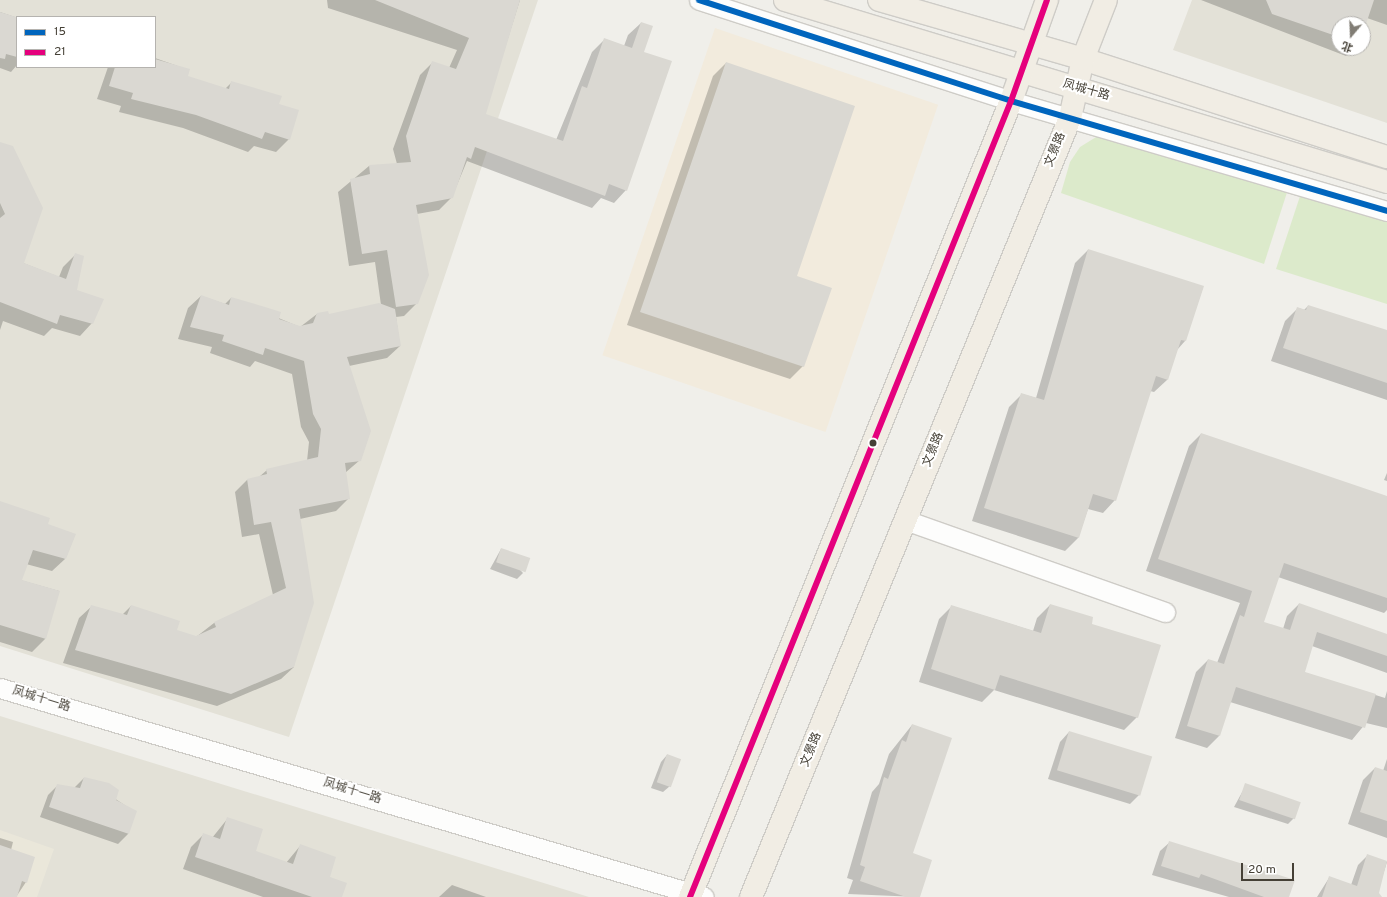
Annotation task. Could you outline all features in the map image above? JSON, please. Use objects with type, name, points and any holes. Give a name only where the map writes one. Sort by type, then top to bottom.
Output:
[{"type":"main road","name":"凤城十路","points":[[785,0],[1021,74],[1075,87],[1387,182]]},
{"type":"main road","points":[[879,0],[1029,45],[1082,59],[1387,157]]},
{"type":"main road","points":[[695,896],[1011,101],[1021,74],[1029,45],[1046,0]]},
{"type":"main road","name":"文景路","points":[[752,897],[1070,118],[1075,87],[1082,59],[1106,0]]},
{"type":"street","points":[[699,0],[1011,101],[1387,211]]},
{"type":"street","points":[[905,520],[1164,612]]},
{"type":"street","name":"凤城十一路","points":[[0,688],[695,896]]},
{"type":"shaded area","points":[[0,0],[538,0],[289,737],[0,646]]},
{"type":"shaded area","points":[[1192,0],[1387,0],[1387,123],[1173,50]]},
{"type":"shaded area","points":[[715,28],[938,105],[825,432],[602,355]]},
{"type":"shaded area","points":[[0,716],[589,897],[0,897]]},
{"type":"shaded area","points":[[0,830],[54,849],[37,897],[0,897]]},
{"type":"green space","points":[[1101,134],[1291,180],[1264,264],[1061,193],[1070,162],[1080,147]]},
{"type":"green space","points":[[1304,184],[1387,207],[1387,304],[1276,269]]},
{"type":"building","points":[[375,0],[520,0],[486,114],[563,141],[582,86],[587,88],[604,38],[632,48],[641,22],[653,26],[644,52],[672,61],[627,191],[609,184],[605,196],[475,147],[471,159],[467,157],[453,198],[416,205],[429,275],[418,304],[396,307],[387,250],[362,254],[350,179],[370,174],[369,165],[411,162],[406,136],[432,61],[456,69],[469,38]]},
{"type":"building","points":[[1266,0],[1374,0],[1369,16],[1331,16],[1331,34],[1272,14]]},
{"type":"building","points":[[0,12],[16,17],[16,57],[6,54],[5,59],[0,58]]},
{"type":"building","points":[[156,59],[190,69],[188,76],[229,89],[231,81],[282,96],[279,104],[299,110],[290,140],[265,132],[262,139],[196,115],[131,99],[133,93],[109,86],[115,68],[156,68]]},
{"type":"building","points":[[726,62],[855,106],[797,276],[832,288],[804,367],[640,312]]},
{"type":"building","points":[[0,142],[13,146],[43,208],[24,263],[66,279],[75,253],[84,256],[77,290],[104,299],[93,324],[60,315],[57,324],[0,302],[0,218],[5,214],[0,203]]},
{"type":"building","points":[[1088,249],[1204,286],[1186,341],[1181,340],[1168,380],[1156,376],[1116,501],[1093,494],[1079,538],[984,508],[1021,393],[1044,400]]},
{"type":"building","points":[[201,295],[229,305],[231,297],[281,312],[279,319],[300,326],[313,323],[317,313],[328,311],[329,314],[379,303],[395,309],[401,346],[347,357],[371,431],[361,461],[345,463],[350,499],[299,509],[314,603],[294,667],[231,694],[75,650],[91,605],[127,615],[131,605],[180,621],[177,630],[196,636],[216,627],[214,622],[286,588],[271,522],[254,525],[247,479],[267,474],[266,469],[318,457],[321,429],[313,414],[304,361],[265,348],[263,355],[222,341],[224,335],[190,327]]},
{"type":"building","points":[[1308,305],[1387,330],[1387,383],[1283,348],[1297,307],[1306,310]]},
{"type":"building","points":[[1201,433],[1387,496],[1387,598],[1284,563],[1264,622],[1290,630],[1299,603],[1387,634],[1387,656],[1317,632],[1305,672],[1376,694],[1365,728],[1236,687],[1220,736],[1187,726],[1208,659],[1224,664],[1240,615],[1244,617],[1252,591],[1158,559]]},
{"type":"building","points":[[0,501],[50,518],[48,524],[76,534],[66,559],[33,550],[22,580],[60,591],[46,639],[0,625]]},
{"type":"building","points":[[501,548],[530,558],[525,572],[496,562]]},
{"type":"building","points":[[1050,604],[1093,617],[1092,624],[1161,645],[1138,718],[1000,675],[995,690],[931,669],[951,605],[1041,633]]},
{"type":"building","points":[[912,724],[952,738],[913,853],[932,860],[920,897],[906,897],[860,881],[865,867],[860,865],[884,777],[888,779],[902,740],[906,742]]},
{"type":"building","points":[[1069,731],[1152,756],[1140,796],[1057,770]]},
{"type":"building","points":[[667,754],[681,759],[671,787],[657,782]]},
{"type":"building","points":[[1375,767],[1387,771],[1387,821],[1360,812]]},
{"type":"building","points":[[84,777],[109,783],[119,790],[116,800],[137,811],[129,834],[49,807],[57,784],[80,788]]},
{"type":"building","points":[[1245,783],[1301,802],[1295,819],[1239,800]]},
{"type":"building","points":[[227,817],[263,829],[256,851],[293,864],[300,844],[336,857],[330,877],[347,883],[342,897],[312,897],[195,857],[203,833],[220,839]]},
{"type":"building","points":[[1169,841],[1295,880],[1289,897],[1264,897],[1201,874],[1199,878],[1161,866]]},
{"type":"building","points":[[0,845],[35,857],[27,883],[22,881],[17,897],[0,897]]},
{"type":"building","points":[[1367,854],[1387,861],[1379,893],[1382,897],[1322,897],[1329,876],[1357,886]]},
{"type":"transit line","name":"15","points":[[699,0],[1011,101],[1387,211]]},
{"type":"transit line","name":"21","points":[[690,897],[1011,101],[1047,0]]}]
